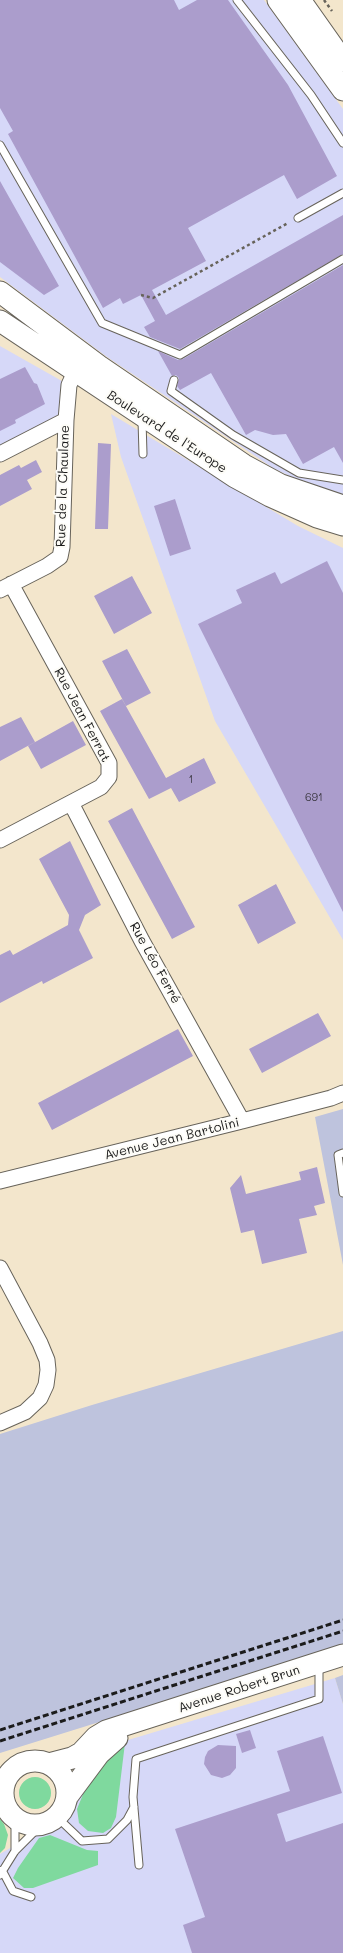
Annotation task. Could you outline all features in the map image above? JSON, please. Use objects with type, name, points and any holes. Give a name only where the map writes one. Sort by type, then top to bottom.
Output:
[{"type":"street","points":[[278,0],[343,90]]},
{"type":"street","points":[[300,0],[343,61]]},
{"type":"street","name":"Boulevard de l'Europe","points":[[0,292],[63,339],[82,365],[142,416],[235,477],[270,496],[317,517],[343,525]]},
{"type":"street","name":"Boulevard de l'Europe","points":[[0,308],[42,336],[63,339]]},
{"type":"street","name":"Boulevard de l'Europe","points":[[0,321],[82,365],[244,465],[281,485],[343,506]]},
{"type":"street","name":"Rue de la Chaulane","points":[[6,587],[47,566],[60,557],[62,547],[66,420],[69,385],[82,365]]},
{"type":"street","points":[[0,454],[66,420]]},
{"type":"street","name":"Rue Jean Ferrat","points":[[0,840],[101,787],[109,776],[109,763],[6,587]]},
{"type":"street","name":"Rue Léo Ferré","points":[[71,803],[142,941],[242,1121]]},
{"type":"street","name":"Avenue Jean Bartolini","points":[[0,1181],[242,1121],[331,1098],[343,1093]]},
{"type":"street","points":[[0,1268],[47,1360],[48,1378],[44,1392],[40,1398],[25,1412],[0,1422]]},
{"type":"street","name":"Avenue Robert Brun","points":[[48,1764],[72,1758],[80,1753],[96,1737],[106,1731],[343,1655]]},
{"type":"street","name":"Avenue Robert Brun","points":[[67,1796],[99,1754],[134,1722]]},
{"type":"street","points":[[39,1761],[48,1764],[57,1770],[63,1777],[67,1796],[65,1804],[49,1821],[32,1825],[7,1809],[3,1788],[5,1774],[28,1762],[39,1761]]},
{"type":"lane","points":[[237,0],[311,95],[343,143]]},
{"type":"lane","points":[[0,145],[102,323],[180,355],[343,259]]},
{"type":"lane","points":[[298,218],[343,193]]},
{"type":"lane","points":[[174,380],[171,391],[233,435],[299,472],[343,480]]},
{"type":"lane","points":[[142,416],[143,454]]},
{"type":"lane","points":[[343,1153],[338,1155],[343,1193]]},
{"type":"lane","points":[[138,1865],[133,1797],[136,1759],[319,1699],[319,1663]]},
{"type":"lane","points":[[31,1898],[13,1891],[1,1873],[15,1851],[49,1821],[82,1841],[108,1839],[127,1820],[134,1808]]},
{"type":"lane","points":[[7,1809],[15,1851]]},
{"type":"path","points":[[141,295],[153,298],[298,218]]},
{"type":"shaded area","points":[[0,0],[264,0],[343,109],[343,495],[308,485],[273,468],[107,357],[0,277]]},
{"type":"shaded area","points":[[0,346],[69,385],[66,420],[0,454]]},
{"type":"shaded area","points":[[111,414],[298,526],[343,548],[343,940],[215,721],[121,457]]},
{"type":"shaded area","points":[[343,1109],[343,1265],[315,1117]]},
{"type":"shaded area","points":[[343,1331],[343,1646],[0,1753],[0,1434],[92,1405]]},
{"type":"shaded area","points":[[343,1675],[343,1704],[335,1678]]},
{"type":"shaded area","points":[[335,1678],[343,1704],[343,1953],[0,1953],[0,1854],[37,1832],[128,1740]]},
{"type":"green space","points":[[125,1743],[116,1817],[111,1828],[103,1833],[88,1831],[79,1823],[77,1809],[86,1787],[104,1761]]},
{"type":"green space","points":[[32,1777],[38,1777],[48,1784],[51,1793],[50,1799],[44,1806],[38,1809],[32,1809],[22,1802],[19,1796],[19,1790],[26,1780]]},
{"type":"green space","points":[[0,1819],[4,1824],[8,1835],[5,1848],[0,1853]]},
{"type":"green space","points":[[50,1835],[87,1850],[98,1851],[98,1865],[33,1888],[24,1888],[13,1878],[18,1868],[39,1838]]},
{"type":"building","points":[[0,0],[174,0],[179,10],[197,0],[228,0],[288,85],[337,176],[297,199],[284,175],[188,228],[206,261],[152,290],[166,315],[343,215],[343,254],[180,349],[150,337],[144,327],[155,321],[141,295],[123,304],[120,298],[103,308],[8,134],[13,131],[0,108]]},
{"type":"building","points":[[0,181],[59,286],[44,295],[0,262]]},
{"type":"building","points":[[343,265],[343,463],[334,447],[303,464],[286,434],[273,435],[255,430],[246,435],[211,373],[180,390],[177,386],[179,378],[176,375],[172,376],[158,351],[178,360],[183,359]]},
{"type":"building","points":[[25,367],[34,383],[37,384],[45,404],[15,420],[16,423],[0,431],[0,379]]},
{"type":"building","points":[[98,443],[111,444],[108,529],[95,529]]},
{"type":"building","points":[[36,460],[42,472],[27,480],[32,489],[0,506],[0,475],[19,465],[21,468]]},
{"type":"building","points":[[175,499],[191,549],[170,556],[154,506]]},
{"type":"building","points":[[327,561],[343,593],[343,912],[198,624],[242,603],[236,590],[275,572],[281,584]]},
{"type":"building","points":[[132,576],[152,613],[114,634],[94,596]]},
{"type":"building","points":[[127,649],[151,693],[126,706],[102,661]]},
{"type":"building","points":[[122,699],[166,778],[204,758],[216,783],[179,802],[171,788],[149,799],[100,711]]},
{"type":"building","points":[[21,717],[35,742],[0,761],[0,727]]},
{"type":"building","points":[[73,721],[86,745],[41,769],[28,746]]},
{"type":"building","points":[[132,808],[195,927],[172,939],[108,821]]},
{"type":"building","points":[[70,841],[101,905],[85,915],[79,930],[93,958],[43,984],[42,981],[0,1003],[0,955],[10,950],[13,955],[68,925],[69,915],[39,859]]},
{"type":"building","points":[[276,884],[296,923],[258,944],[238,905]]},
{"type":"building","points":[[318,1013],[331,1036],[262,1073],[249,1049]]},
{"type":"building","points":[[178,1029],[193,1056],[52,1130],[38,1103]]},
{"type":"building","points":[[317,1167],[325,1203],[314,1206],[317,1215],[299,1219],[307,1253],[262,1264],[254,1230],[241,1233],[230,1188],[241,1175],[246,1194],[301,1180],[299,1172]]},
{"type":"building","points":[[250,1730],[256,1748],[242,1753],[236,1734]]},
{"type":"building","points":[[323,1736],[342,1793],[277,1814],[286,1842],[343,1823],[343,1953],[192,1953],[183,1925],[205,1917],[175,1829],[290,1791],[277,1751]]},
{"type":"building","points":[[218,1745],[236,1746],[236,1768],[230,1775],[222,1778],[211,1775],[204,1764],[208,1751]]},
{"type":"railway","points":[[0,1730],[343,1620]]},
{"type":"railway","points":[[0,1741],[343,1631]]}]
